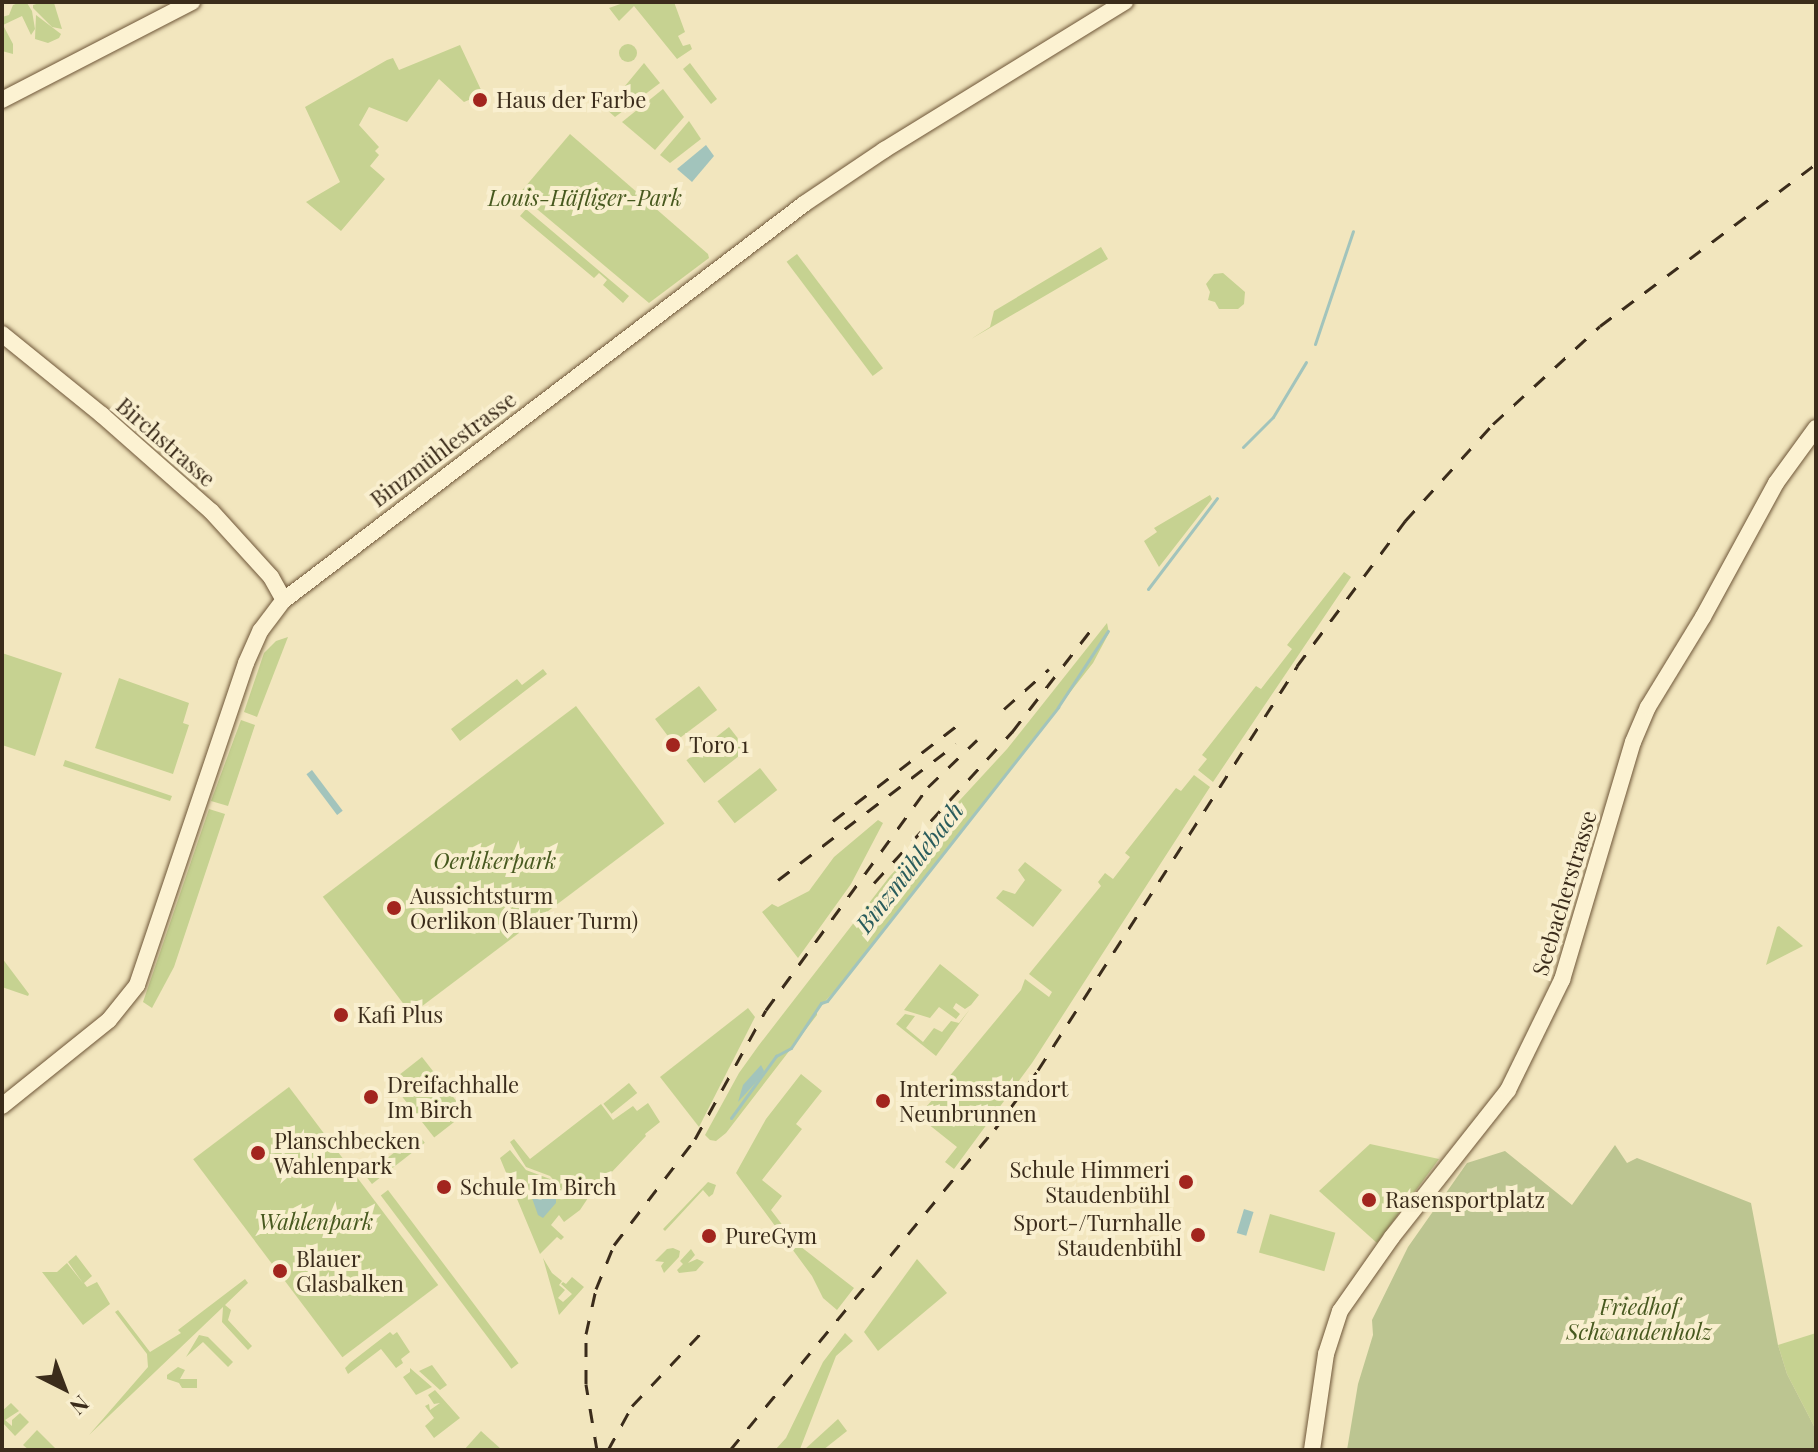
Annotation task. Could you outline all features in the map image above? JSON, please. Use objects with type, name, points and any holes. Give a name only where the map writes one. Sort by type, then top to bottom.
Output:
[{"type":"street","points":[[2,100],[192,2]]},
{"type":"street","name":"Binzmühlestrasse","points":[[2,1106],[107,1022],[137,985],[246,663],[261,630],[284,600],[804,204],[884,150],[1125,2]]},
{"type":"street","name":"Birchstrasse","points":[[2,334],[102,415],[211,511],[271,577],[284,600]]},
{"type":"street","name":"Seebacherstrasse","points":[[1312,1450],[1326,1354],[1340,1311],[1392,1237],[1508,1090],[1562,980],[1633,742],[1648,707],[1710,604],[1776,483],[1816,428]]},
{"type":"green space","points":[[626,2],[674,2],[685,32],[678,36],[683,46],[690,44],[692,49],[677,59],[634,6],[619,21],[609,8]]},
{"type":"green space","points":[[27,3],[32,11],[35,29],[31,35],[22,16],[3,25],[13,44],[13,54],[2,51],[2,17],[9,15],[13,5]]},
{"type":"green space","points":[[54,3],[62,29],[52,27],[33,8],[33,5]]},
{"type":"green space","points":[[36,15],[61,34],[59,38],[48,43],[35,39]]},
{"type":"green space","points":[[628,44],[637,53],[628,62],[619,53]]},
{"type":"green space","points":[[460,45],[483,94],[464,102],[439,79],[407,122],[369,107],[359,125],[379,147],[375,151],[379,155],[370,166],[385,179],[341,231],[306,202],[340,182],[305,107],[387,60],[393,58],[399,70]]},
{"type":"green space","points":[[644,63],[660,83],[615,117],[606,109]]},
{"type":"green space","points":[[690,63],[717,99],[711,104],[683,69]]},
{"type":"green space","points":[[663,89],[684,117],[655,150],[622,122]]},
{"type":"green space","points":[[689,121],[701,139],[670,163],[660,155]]},
{"type":"green space","name":"Louis-Häfliger-Park","points":[[570,134],[708,254],[709,258],[649,303],[519,194]]},
{"type":"green space","points":[[526,209],[629,296],[623,303],[603,285],[607,280],[599,273],[594,278],[520,216]]},
{"type":"green space","points":[[1101,247],[1108,259],[971,339],[990,327],[994,311]]},
{"type":"green space","points":[[797,254],[883,368],[873,376],[787,262]]},
{"type":"green space","points":[[1223,273],[1245,292],[1244,304],[1238,309],[1219,309],[1215,302],[1208,300],[1210,292],[1206,284],[1214,274]]},
{"type":"green space","points":[[1210,495],[1212,499],[1159,567],[1144,541],[1157,532],[1154,528]]},
{"type":"green space","points":[[1344,572],[1351,577],[1213,782],[1198,770],[1207,759],[1202,755],[1256,686],[1261,689],[1292,649],[1287,645]]},
{"type":"green space","points":[[1107,623],[1109,633],[1093,663],[847,978],[817,1010],[817,1015],[726,1133],[716,1141],[710,1140],[705,1135],[739,1073],[759,1045],[890,876],[1007,749]]},
{"type":"green space","points":[[288,637],[257,717],[244,712],[264,653],[276,641]]},
{"type":"green space","points":[[2,653],[62,673],[35,756],[2,745]]},
{"type":"green space","points":[[543,669],[547,674],[460,741],[451,729],[517,679],[522,685]]},
{"type":"green space","points":[[119,678],[189,703],[183,723],[189,725],[173,774],[95,748]]},
{"type":"green space","points":[[699,686],[717,710],[673,743],[655,719]]},
{"type":"green space","name":"Oerlikerpark","points":[[576,706],[664,823],[411,1014],[323,897]]},
{"type":"green space","points":[[241,720],[255,725],[228,806],[211,801]]},
{"type":"green space","points":[[729,727],[747,750],[704,783],[686,760]]},
{"type":"green space","points":[[65,760],[172,796],[170,801],[63,766]]},
{"type":"green space","points":[[760,768],[777,790],[735,823],[717,801]]},
{"type":"green space","points":[[1194,775],[1210,787],[1032,1063],[954,1169],[945,1162],[957,1147],[918,1116],[1021,990],[1025,979],[1049,997],[1052,992],[1029,974],[1101,886],[1098,882],[1105,873],[1113,879],[1130,857],[1125,853],[1176,788],[1181,791]]},
{"type":"green space","points":[[209,809],[225,814],[174,967],[152,1008],[143,1002]]},
{"type":"green space","points":[[878,820],[883,823],[851,884],[798,958],[762,912],[772,904],[778,907],[809,891],[834,857]]},
{"type":"green space","points":[[1025,862],[1062,890],[1033,927],[996,898],[1003,890],[1015,894],[1025,880],[1018,870]]},
{"type":"green space","points":[[1777,927],[1803,946],[1766,965]]},
{"type":"green space","points":[[2,958],[29,994],[28,996],[2,987]]},
{"type":"green space","points":[[940,964],[979,995],[965,1009],[956,1003],[953,1008],[960,1014],[956,1019],[939,1007],[930,1018],[904,1010]]},
{"type":"green space","points":[[748,1008],[755,1017],[699,1127],[660,1077]]},
{"type":"green space","points":[[970,1009],[936,1056],[896,1024],[905,1014],[915,1016],[906,1028],[923,1042],[934,1028],[942,1032],[951,1021],[959,1023]]},
{"type":"green space","points":[[422,1057],[466,1113],[434,1138],[390,1082]]},
{"type":"green space","points":[[801,1074],[822,1091],[796,1124],[802,1129],[762,1180],[782,1196],[771,1210],[796,1243],[854,1288],[837,1310],[823,1298],[812,1276],[736,1173],[766,1119]]},
{"type":"green space","points":[[629,1083],[637,1093],[612,1114],[603,1104]]},
{"type":"green space","name":"Wahlenpark","points":[[289,1087],[438,1285],[342,1357],[193,1159]]},
{"type":"green space","points":[[648,1103],[660,1122],[645,1134],[580,1210],[564,1222],[559,1215],[551,1225],[564,1237],[561,1240],[557,1237],[540,1254],[500,1158],[510,1150],[526,1170],[550,1179],[565,1193],[550,1176],[526,1167],[510,1142],[514,1139],[530,1159],[601,1104],[613,1120],[633,1106],[637,1111]]},
{"type":"green space","points":[[418,1134],[425,1143],[372,1184],[365,1175]]},
{"type":"green space","name":"Rasensportplatz","points":[[1370,1144],[1439,1159],[1377,1243],[1319,1191]]},
{"type":"green space","name":"Friedhof Schwandenholz","points":[[1615,1145],[1627,1163],[1637,1158],[1751,1203],[1778,1345],[1787,1374],[1816,1430],[1816,1450],[1347,1450],[1358,1384],[1373,1335],[1372,1320],[1408,1247],[1467,1163],[1505,1151],[1572,1205]]},
{"type":"green space","points":[[708,1182],[716,1185],[713,1194],[709,1197],[703,1190],[665,1231],[663,1229]]},
{"type":"green space","points":[[388,1190],[519,1363],[511,1369],[381,1195]]},
{"type":"green space","points":[[1270,1214],[1335,1233],[1324,1271],[1259,1252]]},
{"type":"green space","points":[[667,1249],[680,1251],[679,1257],[664,1273],[661,1266],[664,1262],[655,1261]]},
{"type":"green space","points":[[691,1249],[695,1255],[688,1263],[697,1259],[704,1262],[696,1271],[679,1273],[677,1270],[683,1264],[680,1261]]},
{"type":"green space","points":[[76,1255],[92,1276],[84,1283],[87,1287],[97,1282],[110,1304],[83,1325],[42,1272],[57,1272],[67,1263],[83,1283],[68,1262]]},
{"type":"green space","points":[[543,1258],[552,1273],[562,1281],[559,1285],[565,1290],[558,1298],[563,1302],[572,1294],[561,1284],[563,1282],[566,1284],[572,1277],[584,1287],[559,1315]]},
{"type":"green space","points":[[917,1259],[947,1293],[878,1351],[864,1332]]},
{"type":"green space","points":[[245,1279],[248,1283],[225,1305],[231,1310],[228,1320],[252,1346],[248,1350],[222,1322],[223,1307],[89,1435],[148,1367],[147,1354],[115,1312],[118,1310],[150,1352],[181,1333],[178,1330]]},
{"type":"green space","points":[[390,1332],[393,1335],[397,1332],[410,1352],[401,1359],[403,1363],[396,1368],[381,1349],[348,1374],[345,1368],[350,1363]]},
{"type":"green space","points":[[845,1333],[853,1341],[836,1356],[800,1449],[775,1450],[786,1438],[823,1362]]},
{"type":"green space","points":[[1816,1333],[1816,1430],[1787,1374],[1778,1345]]},
{"type":"green space","points":[[199,1335],[208,1337],[233,1362],[228,1367],[203,1342],[186,1357]]},
{"type":"green space","points":[[432,1365],[447,1385],[440,1390],[419,1371]]},
{"type":"green space","points":[[178,1367],[185,1370],[180,1379],[197,1379],[197,1388],[182,1388],[179,1383],[167,1379],[167,1375]]},
{"type":"green space","points":[[410,1368],[432,1387],[416,1395],[403,1377],[410,1372]]},
{"type":"green space","points":[[435,1390],[460,1418],[434,1438],[425,1426],[434,1418],[425,1406],[429,1404],[430,1410],[440,1403],[434,1404],[428,1395]]},
{"type":"green space","points":[[11,1403],[19,1411],[5,1420],[12,1426],[12,1420],[20,1413],[29,1422],[15,1436],[2,1422],[2,1411]]},
{"type":"green space","points":[[838,1419],[847,1431],[823,1450],[804,1450]]},
{"type":"green space","points":[[37,1430],[55,1450],[29,1450],[23,1445]]},
{"type":"green space","points":[[481,1431],[502,1450],[464,1450]]},
{"type":"water","points":[[706,145],[714,156],[692,182],[677,169]]},
{"type":"water","points":[[312,770],[343,811],[337,815],[306,774]]},
{"type":"water","points":[[761,1065],[764,1071],[738,1102],[743,1085]]},
{"type":"water","points":[[540,1186],[556,1195],[556,1203],[543,1218],[538,1215],[532,1198]]},
{"type":"water","points":[[1244,1209],[1254,1212],[1246,1236],[1237,1233]]},
{"type":"waterway","name":"Binzmühlebach","points":[[1315,344],[1353,231]]},
{"type":"waterway","name":"Binzmühlebach","points":[[1243,447],[1273,417],[1306,362]]},
{"type":"waterway","name":"Binzmühlebach","points":[[1148,589],[1217,498]]},
{"type":"waterway","name":"Binzmühlebach","points":[[731,1118],[776,1056],[791,1048],[821,1003],[827,1001],[1058,707],[1108,631]]},
{"type":"railway","points":[[730,1450],[995,1129],[1038,1070],[1297,666],[1405,521],[1493,424],[1600,326],[1816,164]]},
{"type":"railway","points":[[874,883],[1012,732],[1097,622]]},
{"type":"railway","points":[[1004,709],[1049,669]]},
{"type":"railway","points":[[833,821],[959,724]]},
{"type":"railway","points":[[597,1450],[586,1384],[586,1334],[596,1289],[614,1245],[695,1139],[766,1010],[928,787],[977,740]]},
{"type":"railway","points":[[778,880],[956,744]]},
{"type":"railway","points":[[608,1450],[632,1406],[700,1334]]},
{"type":"place","name":"Haus der Farbe","points":[[480,100]]},
{"type":"place","name":"Toro 1","points":[[673,745]]},
{"type":"place","name":"Aussichtsturm Oerlikon (Blauer Turm)","points":[[394,908]]},
{"type":"place","name":"Kafi Plus","points":[[341,1015]]},
{"type":"place","name":"Dreifachhalle Im Birch","points":[[371,1097]]},
{"type":"place","name":"Interimsstandort Neunbrunnen","points":[[883,1101]]},
{"type":"place","name":"Planschbecken Wahlenpark","points":[[258,1153]]},
{"type":"place","name":"Schule Himmeri Staudenbühl","points":[[1186,1182]]},
{"type":"place","name":"Schule Im Birch","points":[[444,1187]]},
{"type":"place","name":"Rasensportplatz","points":[[1369,1200]]},
{"type":"place","name":"Sport-/Turnhalle Staudenbühl","points":[[1198,1235]]},
{"type":"place","name":"PureGym","points":[[709,1236]]},
{"type":"place","name":"Blauer Glasbalken","points":[[280,1271]]}]
